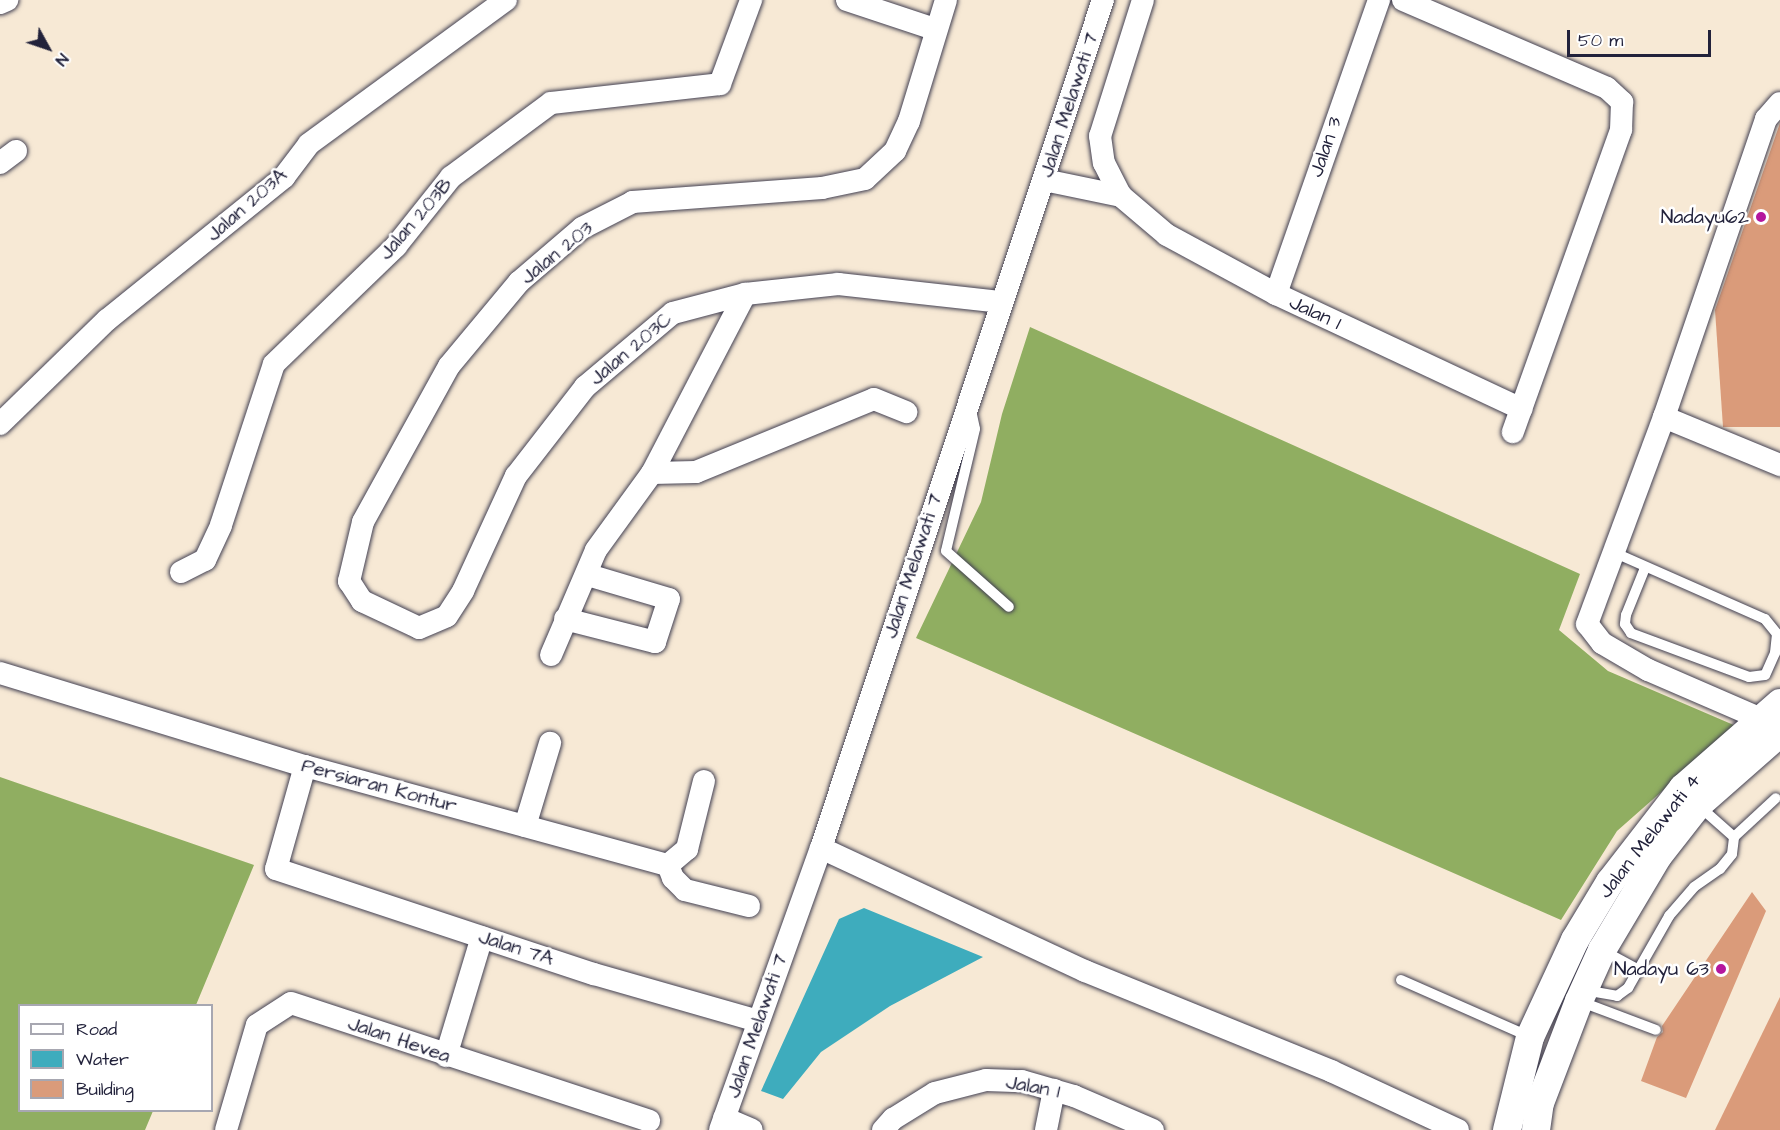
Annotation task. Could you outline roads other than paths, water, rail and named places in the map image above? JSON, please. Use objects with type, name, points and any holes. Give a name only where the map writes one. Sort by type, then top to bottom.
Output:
[{"type":"street","points":[[0,3],[7,0]]},
{"type":"street","name":"Jalan 203A","points":[[0,424],[106,320],[284,177],[309,144],[506,0]]},
{"type":"street","name":"Jalan 203B","points":[[181,572],[205,560],[221,525],[274,364],[396,246],[452,177],[551,103],[720,84],[751,0]]},
{"type":"street","points":[[847,0],[934,28]]},
{"type":"street","name":"Jalan 203","points":[[392,618],[362,601],[349,581],[363,522],[449,366],[519,282],[582,228],[633,202],[822,188],[865,179],[895,151],[909,121],[934,28],[946,0]]},
{"type":"street","name":"Jalan Melawati 7","points":[[722,1124],[821,848],[968,398],[1044,180],[1103,0]]},
{"type":"street","points":[[1121,196],[1104,163],[1100,136],[1143,0]]},
{"type":"street","name":"Jalan 3","points":[[1276,294],[1379,0]]},
{"type":"street","points":[[1402,0],[1607,88],[1622,102],[1621,130],[1513,432]]},
{"type":"street","points":[[1773,718],[1648,670],[1593,635],[1587,624],[1664,417],[1766,119],[1780,103]]},
{"type":"street","points":[[1044,180],[1121,196]]},
{"type":"street","name":"Jalan 1","points":[[1121,196],[1167,235],[1276,294],[1521,409]]},
{"type":"street","name":"Jalan 203C","points":[[392,618],[419,628],[447,616],[463,591],[516,476],[585,387],[673,313],[745,294],[838,284],[1000,302]]},
{"type":"street","points":[[551,655],[565,619],[588,575],[596,550],[614,521],[652,473],[745,294]]},
{"type":"street","points":[[652,473],[696,472],[874,399],[906,412]]},
{"type":"street","points":[[1664,417],[1780,465]]},
{"type":"street","points":[[565,619],[655,642],[669,599],[588,575]]},
{"type":"street","name":"Persiaran Kontur","points":[[0,673],[305,766],[668,865]]},
{"type":"street","name":"Jalan Melawati 4","points":[[1536,1130],[1540,1103],[1581,995],[1602,950],[1658,856],[1698,805],[1773,718]]},
{"type":"street","name":"Jalan Melawati 4","points":[[1507,1130],[1530,1037],[1575,940],[1610,882],[1683,788],[1773,718]]},
{"type":"street","points":[[525,826],[550,743]]},
{"type":"street","name":"Jalan 7A","points":[[305,766],[276,869],[482,937],[758,1021]]},
{"type":"street","points":[[704,781],[687,849],[668,865],[673,878],[685,890],[749,906]]},
{"type":"street","points":[[821,848],[871,874],[1085,971],[1331,1071],[1458,1130]]},
{"type":"street","points":[[446,1056],[482,937]]},
{"type":"street","name":"Jalan Hevea","points":[[226,1130],[257,1025],[291,1003],[446,1056],[649,1121]]},
{"type":"street","name":"Jalan 1","points":[[883,1130],[893,1119],[935,1093],[986,1080],[1022,1081],[1054,1090],[1153,1130]]},
{"type":"street","points":[[1046,1130],[1054,1090]]},
{"type":"street","points":[[722,1124],[752,1130]]},
{"type":"lane","points":[[968,398],[975,429],[946,551],[1009,607]]},
{"type":"lane","points":[[1613,552],[1765,619],[1777,634],[1775,653],[1766,675],[1749,677],[1630,633],[1626,615],[1646,568]]},
{"type":"lane","points":[[1581,995],[1617,996],[1628,988],[1669,916],[1732,854],[1734,837],[1776,798]]},
{"type":"lane","points":[[1698,805],[1734,837]]},
{"type":"lane","points":[[1602,950],[1639,969]]},
{"type":"lane","points":[[1401,980],[1530,1037]]},
{"type":"lane","points":[[1581,995],[1656,1030]]},
{"type":"water","points":[[864,908],[983,957],[890,1006],[821,1052],[783,1099],[761,1091],[839,919]]},
{"type":"place","name":"Nadayu62","points":[[1761,217]]},
{"type":"place","name":"Nadayu 63","points":[[1721,969]]}]
